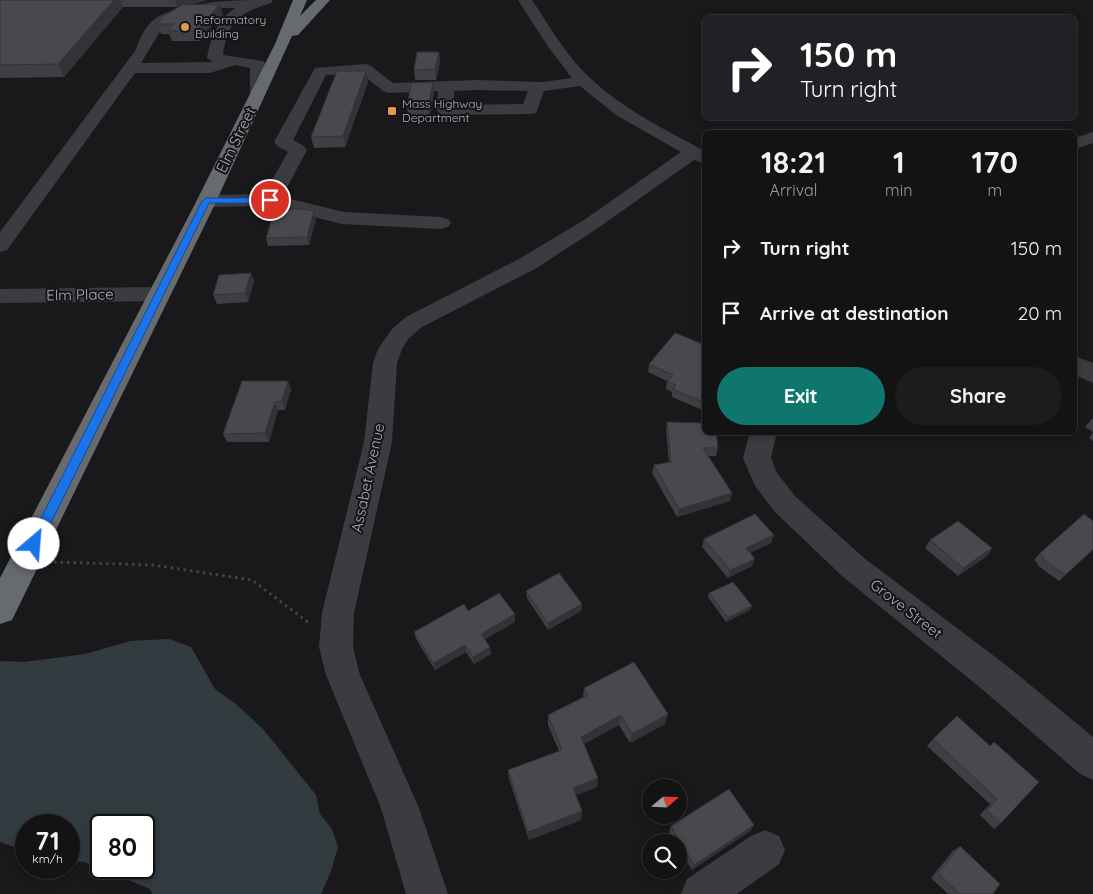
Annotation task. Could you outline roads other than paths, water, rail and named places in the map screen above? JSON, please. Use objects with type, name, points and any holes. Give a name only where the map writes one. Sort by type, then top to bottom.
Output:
[{"type":"highway","name":"Elm Street","points":[[0,610],[26,562],[206,201],[282,44],[300,0]]},
{"type":"highway","name":"Elm Street","points":[[282,44],[323,0]]},
{"type":"street","points":[[525,0],[559,52],[584,81],[622,111],[699,155]]},
{"type":"street","points":[[0,246],[142,52],[159,22],[169,15],[186,9],[220,2],[258,2]]},
{"type":"street","points":[[258,2],[231,15],[218,35],[215,58],[258,64],[258,93]]},
{"type":"street","points":[[130,68],[210,68],[234,61]]},
{"type":"street","points":[[270,200],[298,150],[283,142],[321,72],[366,69],[389,88],[538,86],[584,81]]},
{"type":"street","points":[[446,86],[445,110],[530,109],[538,86]]},
{"type":"street","points":[[1077,143],[1093,137]]},
{"type":"street","name":"Assabet Avenue","points":[[427,894],[400,808],[346,684],[336,647],[338,613],[378,442],[385,363],[390,349],[400,334],[414,322],[502,278],[699,155]]},
{"type":"street","points":[[206,201],[270,200],[320,210],[342,218],[441,223]]},
{"type":"street","name":"Elm Place","points":[[0,296],[160,294]]},
{"type":"street","points":[[1077,365],[1093,374]]},
{"type":"street","name":"Grove Street","points":[[763,435],[757,458],[765,478],[784,504],[853,567],[994,677],[1093,761]]},
{"type":"street","points":[[702,894],[764,850]]},
{"type":"place","name":"Reformatory Building","points":[[185,27]]},
{"type":"place","name":"Mass Highway Department","points":[[392,111]]}]
